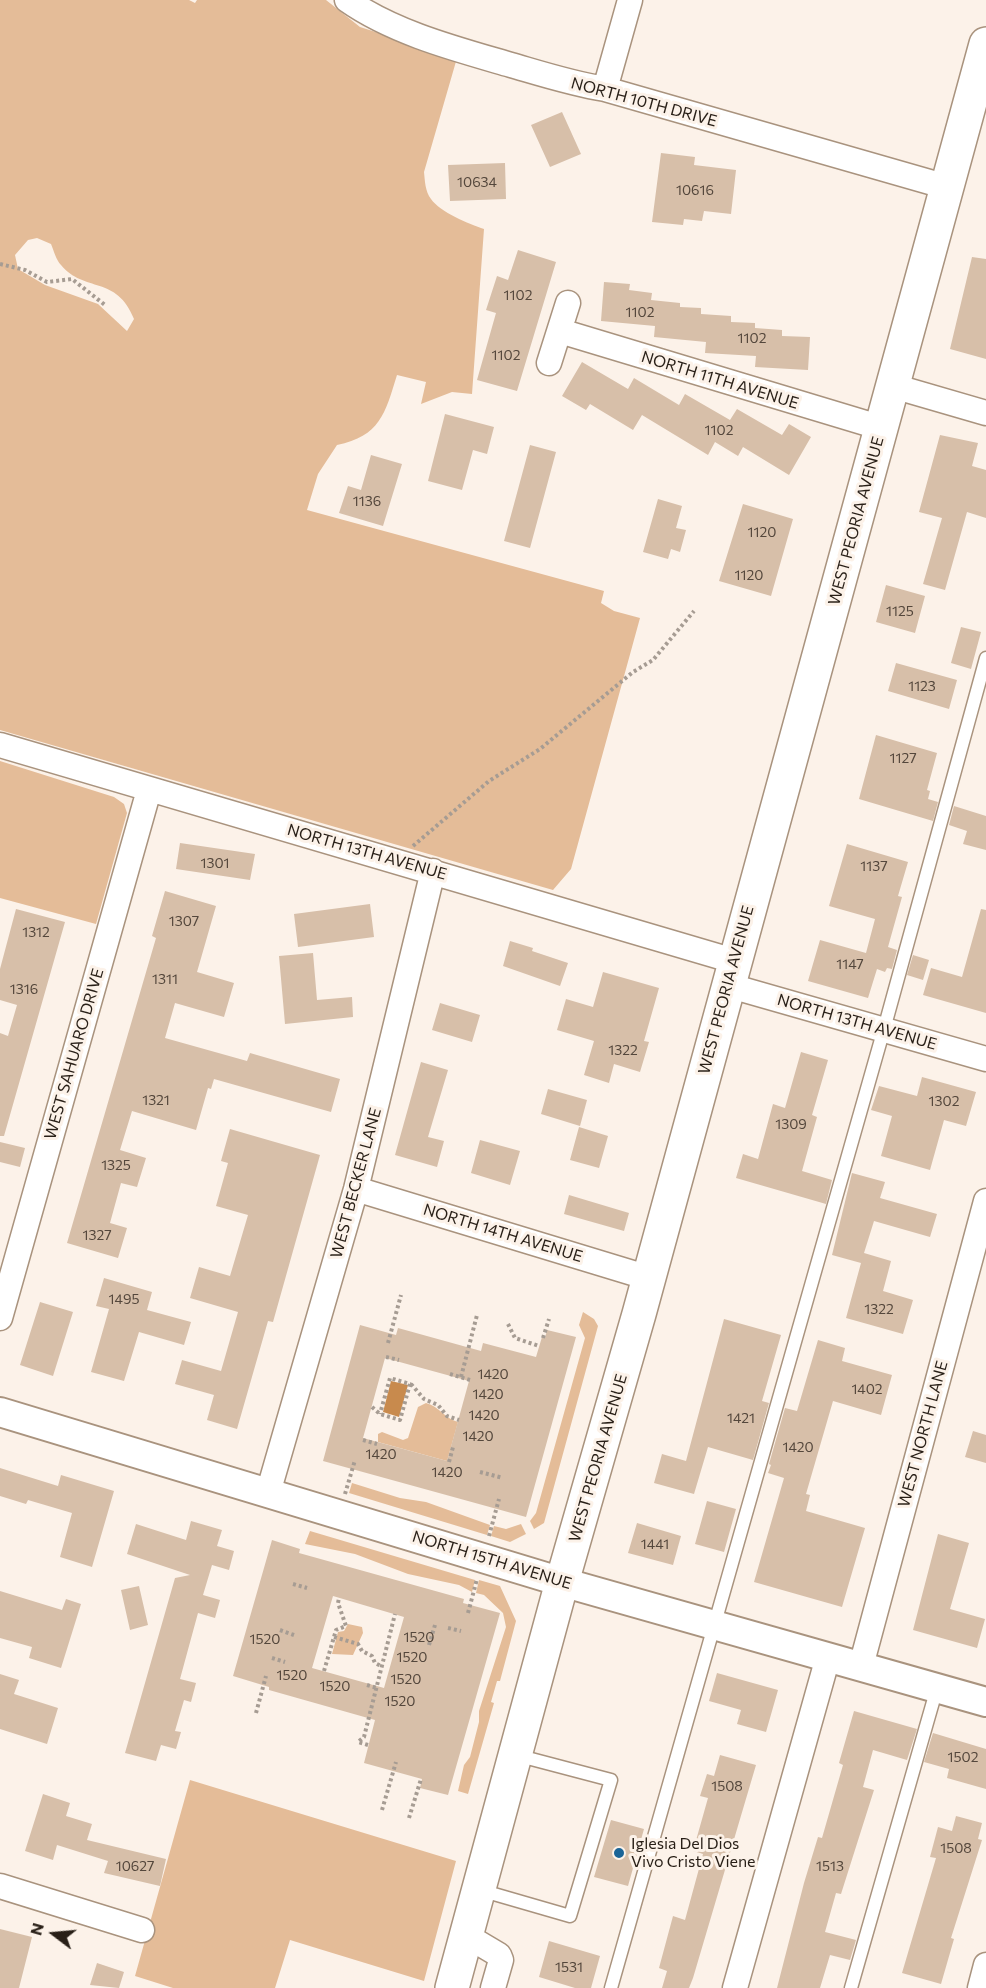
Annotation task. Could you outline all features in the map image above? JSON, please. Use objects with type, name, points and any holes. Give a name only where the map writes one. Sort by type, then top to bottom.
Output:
[{"type":"main road","name":"WEST PEORIA AVENUE","points":[[452,1988],[562,1582],[649,1278],[946,187],[980,91],[986,44]]},
{"type":"street","name":"NORTH 10TH DRIVE","points":[[347,0],[439,43],[580,85],[605,89],[946,187]]},
{"type":"street","points":[[605,89],[630,0]]},
{"type":"street","points":[[549,363],[568,303]]},
{"type":"street","name":"NORTH 11TH AVENUE","points":[[560,331],[882,428]]},
{"type":"street","points":[[893,386],[986,413]]},
{"type":"street","name":"NORTH 13TH AVENUE","points":[[0,746],[433,871],[731,973],[884,1029],[986,1059]]},
{"type":"street","name":"WEST SAHUARO DRIVE","points":[[0,1318],[148,790]]},
{"type":"street","name":"WEST BECKER LANE","points":[[268,1493],[357,1189],[433,871]]},
{"type":"street","name":"NORTH 14TH AVENUE","points":[[357,1189],[649,1278]]},
{"type":"street","name":"WEST NORTH LANE","points":[[861,1666],[986,1201]]},
{"type":"street","name":"NORTH 15TH AVENUE","points":[[0,1412],[562,1582],[986,1702]]},
{"type":"street","points":[[735,1988],[828,1657]]},
{"type":"street","points":[[0,1886],[142,1930]]},
{"type":"street","points":[[467,1936],[499,1955],[501,1960],[493,1988]]},
{"type":"street","points":[[980,1988],[986,1965]]},
{"type":"lane","points":[[611,1988],[884,1029],[986,658]]},
{"type":"lane","points":[[850,1988],[937,1688]]},
{"type":"lane","points":[[479,1890],[570,1916],[611,1780],[516,1755]]},
{"type":"path","points":[[0,264],[25,270],[48,282],[72,279],[105,305]]},
{"type":"path","points":[[397,861],[489,781],[540,749],[633,672],[653,660],[694,611]]},
{"type":"path","points":[[388,1343],[401,1295]]},
{"type":"path","points":[[461,1377],[477,1315]]},
{"type":"path","points":[[543,1338],[549,1319]]},
{"type":"path","points":[[508,1324],[515,1338],[539,1346]]},
{"type":"path","points":[[386,1357],[399,1360]]},
{"type":"path","points":[[450,1374],[470,1380]]},
{"type":"path","points":[[380,1414],[390,1378],[410,1384],[424,1399],[438,1405],[447,1416],[459,1420]]},
{"type":"path","points":[[372,1407],[380,1414],[400,1420],[410,1384]]},
{"type":"path","points":[[363,1440],[377,1444]]},
{"type":"path","points":[[449,1462],[453,1447]]},
{"type":"path","points":[[345,1495],[355,1460]]},
{"type":"path","points":[[480,1472],[503,1478]]},
{"type":"path","points":[[488,1538],[499,1499]]},
{"type":"path","points":[[468,1613],[478,1577]]},
{"type":"path","points":[[293,1584],[307,1588]]},
{"type":"path","points":[[324,1671],[336,1630],[346,1626],[338,1603],[339,1598]]},
{"type":"path","points":[[368,1745],[358,1742],[364,1737],[378,1688],[376,1682],[395,1614]]},
{"type":"path","points":[[429,1646],[435,1625]]},
{"type":"path","points":[[448,1628],[461,1631]]},
{"type":"path","points":[[280,1630],[294,1635]]},
{"type":"path","points":[[334,1637],[357,1644],[362,1651],[372,1656],[375,1663],[381,1666]]},
{"type":"path","points":[[272,1658],[285,1662]]},
{"type":"path","points":[[256,1713],[266,1676]]},
{"type":"path","points":[[367,1685],[378,1688]]},
{"type":"path","points":[[382,1810],[396,1762]]},
{"type":"path","points":[[409,1818],[421,1779]]},
{"type":"shaded area","points":[[0,0],[189,0],[195,3],[197,0],[326,0],[360,27],[457,58],[424,172],[428,193],[435,204],[455,217],[484,229],[472,394],[452,392],[421,404],[426,382],[397,375],[389,401],[379,421],[363,436],[337,445],[318,474],[307,510],[604,591],[601,603],[614,611],[640,618],[571,869],[553,890],[0,730]],"holes":[[[37,238],[51,244],[59,263],[70,274],[109,290],[127,305],[134,319],[127,331],[98,304],[45,285],[18,269],[15,255],[28,240]]]},
{"type":"shaded area","points":[[0,761],[114,797],[124,804],[127,813],[96,924],[0,898]]},
{"type":"shaded area","points":[[583,1312],[594,1319],[598,1326],[544,1523],[534,1529],[530,1521],[536,1513],[585,1338],[579,1325]]},
{"type":"shaded area","points":[[391,1381],[408,1385],[399,1417],[383,1412]]},
{"type":"shaded area","points":[[426,1403],[458,1422],[447,1461],[378,1442],[378,1434],[382,1432],[403,1440],[408,1438],[418,1407]]},
{"type":"shaded area","points":[[352,1483],[400,1498],[426,1502],[490,1525],[487,1535],[349,1493]]},
{"type":"shaded area","points":[[521,1524],[526,1534],[510,1542],[491,1536],[494,1526],[506,1529]]},
{"type":"shaded area","points":[[310,1531],[475,1580],[472,1592],[459,1585],[408,1574],[355,1554],[305,1544]]},
{"type":"shaded area","points":[[479,1580],[500,1586],[516,1621],[500,1681],[497,1681],[491,1702],[494,1703],[468,1794],[458,1791],[464,1765],[470,1757],[479,1722],[479,1711],[506,1627],[503,1613],[484,1595],[476,1593]]},
{"type":"shaded area","points":[[348,1624],[362,1627],[363,1633],[353,1655],[332,1654],[338,1632],[344,1631]]},
{"type":"shaded area","points":[[190,1780],[456,1861],[424,1981],[290,1940],[275,1988],[173,1988],[135,1976]]},
{"type":"building","points":[[562,112],[581,154],[550,167],[531,125]]},
{"type":"building","points":[[661,153],[695,157],[694,165],[736,170],[731,214],[704,211],[702,221],[684,219],[683,225],[652,222]]},
{"type":"building","points":[[505,163],[506,199],[450,201],[448,165]]},
{"type":"building","points":[[518,250],[556,262],[517,391],[477,380],[496,313],[486,310],[497,276],[508,280]]},
{"type":"building","points":[[972,257],[986,259],[986,359],[950,349]]},
{"type":"building","points":[[604,282],[630,284],[629,290],[652,293],[651,300],[680,303],[680,307],[701,308],[701,314],[731,316],[731,322],[755,323],[755,328],[782,330],[782,336],[810,337],[808,370],[755,367],[756,356],[705,353],[706,342],[654,337],[655,326],[601,321]]},
{"type":"building","points":[[582,362],[628,389],[634,378],[679,405],[685,394],[730,420],[737,409],[782,435],[789,424],[811,437],[789,475],[743,447],[738,456],[715,442],[708,455],[642,415],[633,430],[590,404],[586,410],[562,396]]},
{"type":"building","points":[[445,414],[494,427],[487,454],[473,450],[462,490],[428,481]]},
{"type":"building","points":[[940,435],[978,443],[972,466],[986,470],[986,518],[967,512],[945,590],[923,584],[942,518],[919,512]]},
{"type":"building","points":[[530,445],[556,452],[530,548],[504,541]]},
{"type":"building","points":[[371,455],[402,464],[383,526],[339,513],[348,486],[361,490]]},
{"type":"building","points":[[658,499],[682,506],[676,528],[686,530],[680,552],[671,549],[668,559],[643,552]]},
{"type":"building","points":[[743,504],[793,519],[771,596],[719,581]]},
{"type":"building","points":[[886,585],[925,596],[915,633],[876,622]]},
{"type":"building","points":[[961,627],[981,632],[971,669],[951,663]]},
{"type":"building","points":[[896,663],[957,680],[949,709],[888,691]]},
{"type":"building","points":[[876,735],[937,753],[927,790],[930,791],[928,799],[938,802],[933,821],[859,799]]},
{"type":"building","points":[[954,806],[986,816],[986,850],[963,844],[967,831],[949,825]]},
{"type":"building","points":[[180,843],[255,854],[250,880],[176,869]]},
{"type":"building","points":[[847,844],[908,862],[898,896],[902,897],[888,947],[897,950],[892,969],[887,968],[885,972],[877,969],[868,998],[808,981],[820,940],[866,953],[875,919],[829,906]]},
{"type":"building","points":[[165,891],[216,906],[197,972],[234,983],[224,1017],[175,1003],[165,1038],[247,1061],[250,1053],[340,1079],[331,1112],[214,1079],[211,1089],[208,1088],[196,1130],[132,1111],[120,1150],[146,1158],[137,1187],[121,1183],[110,1223],[127,1228],[118,1258],[67,1243],[156,938],[152,936]]},
{"type":"building","points":[[370,904],[374,937],[298,947],[294,914]]},
{"type":"building","points":[[16,909],[65,922],[4,1136],[0,1136],[0,1033],[8,1036],[17,1005],[0,1000],[0,969]]},
{"type":"building","points":[[981,909],[986,910],[986,1013],[923,995],[931,968],[962,977]]},
{"type":"building","points":[[510,941],[568,963],[560,986],[503,966]]},
{"type":"building","points":[[313,953],[317,1000],[352,997],[353,1017],[285,1024],[279,956]]},
{"type":"building","points":[[913,955],[929,960],[923,980],[907,975]]},
{"type":"building","points":[[603,972],[659,988],[644,1041],[649,1042],[640,1072],[614,1064],[609,1083],[584,1075],[594,1041],[557,1030],[566,999],[593,1007]]},
{"type":"building","points":[[440,1003],[480,1015],[472,1042],[432,1030]]},
{"type":"building","points":[[801,1052],[828,1060],[812,1115],[817,1117],[802,1171],[832,1180],[826,1204],[736,1178],[743,1154],[758,1159],[773,1104],[785,1108]]},
{"type":"building","points":[[421,1062],[448,1070],[428,1137],[444,1141],[437,1167],[395,1155]]},
{"type":"building","points":[[922,1077],[976,1092],[966,1126],[944,1120],[930,1170],[881,1156],[892,1116],[871,1110],[879,1086],[917,1096]]},
{"type":"building","points":[[548,1089],[587,1100],[580,1126],[541,1114]]},
{"type":"building","points":[[579,1127],[608,1136],[599,1168],[570,1160]]},
{"type":"building","points":[[230,1129],[320,1155],[273,1322],[268,1321],[237,1429],[207,1420],[214,1395],[175,1384],[182,1360],[221,1371],[238,1312],[190,1298],[199,1267],[230,1276],[248,1215],[216,1206],[228,1163],[221,1161]]},
{"type":"building","points":[[480,1140],[520,1151],[510,1185],[471,1173]]},
{"type":"building","points":[[0,1142],[25,1148],[20,1167],[0,1162]]},
{"type":"building","points":[[852,1173],[885,1182],[880,1198],[937,1214],[930,1237],[874,1221],[864,1253],[891,1261],[883,1291],[913,1300],[903,1334],[846,1318],[861,1263],[832,1255]]},
{"type":"building","points":[[569,1195],[629,1213],[624,1231],[564,1214]]},
{"type":"building","points":[[104,1278],[152,1292],[147,1310],[191,1322],[184,1345],[139,1332],[124,1381],[91,1372],[109,1309],[96,1306]]},
{"type":"building","points":[[40,1302],[73,1312],[53,1376],[20,1365]]},
{"type":"building","points":[[724,1319],[781,1335],[762,1401],[769,1403],[753,1460],[708,1447],[694,1494],[654,1483],[662,1454],[686,1461]]},
{"type":"building","points":[[360,1325],[396,1335],[398,1328],[481,1351],[483,1343],[536,1357],[542,1337],[545,1338],[547,1330],[576,1337],[526,1517],[323,1461]],"holes":[[[385,1358],[469,1381],[447,1461],[363,1438]]]},
{"type":"building","points":[[818,1340],[845,1348],[842,1361],[892,1375],[881,1415],[833,1401],[806,1494],[810,1495],[806,1511],[865,1528],[842,1607],[754,1582],[784,1478],[768,1473],[771,1465],[769,1464],[785,1408],[797,1411]]},
{"type":"building","points":[[973,1431],[986,1435],[986,1463],[965,1457]]},
{"type":"building","points":[[0,1468],[58,1486],[61,1475],[114,1491],[92,1567],[60,1557],[72,1513],[28,1500],[26,1504],[0,1496]]},
{"type":"building","points":[[707,1501],[736,1509],[724,1552],[695,1544]]},
{"type":"building","points":[[191,1521],[222,1530],[217,1546],[234,1551],[229,1570],[212,1565],[203,1595],[220,1600],[215,1618],[198,1613],[180,1679],[196,1683],[191,1702],[184,1700],[175,1731],[181,1732],[176,1749],[161,1745],[156,1761],[125,1753],[175,1578],[190,1575],[127,1554],[136,1524],[186,1540]]},
{"type":"building","points":[[637,1523],[681,1536],[673,1565],[628,1553]]},
{"type":"building","points":[[938,1534],[969,1543],[950,1609],[985,1619],[977,1648],[913,1630]]},
{"type":"building","points":[[272,1540],[300,1549],[299,1553],[464,1599],[463,1603],[500,1613],[448,1795],[420,1788],[422,1779],[364,1763],[375,1720],[269,1690],[269,1687],[233,1676]],"holes":[[[333,1596],[404,1617],[384,1688],[312,1668]]]},
{"type":"building","points":[[139,1586],[148,1625],[130,1630],[121,1590]]},
{"type":"building","points":[[0,1591],[62,1610],[66,1599],[81,1604],[61,1668],[29,1658],[32,1647],[0,1638]]},
{"type":"building","points":[[717,1673],[778,1690],[766,1732],[737,1724],[741,1710],[709,1701]]},
{"type":"building","points":[[0,1674],[19,1680],[14,1694],[58,1708],[47,1744],[0,1729]]},
{"type":"building","points":[[854,1711],[917,1729],[907,1760],[873,1750],[863,1787],[874,1790],[841,1894],[836,1893],[825,1932],[856,1940],[850,1960],[830,1955],[820,1988],[777,1988],[804,1883],[818,1837],[822,1838],[843,1765],[839,1763]]},
{"type":"building","points":[[933,1733],[986,1749],[986,1789],[947,1778],[949,1769],[924,1762]]},
{"type":"building","points":[[720,1755],[756,1765],[689,1988],[662,1988],[667,1971],[659,1968],[673,1916],[685,1920],[703,1854],[693,1851],[708,1798],[700,1796],[707,1774],[714,1776]]},
{"type":"building","points":[[43,1794],[70,1803],[66,1816],[92,1824],[87,1840],[166,1859],[160,1886],[104,1873],[108,1861],[57,1845],[53,1860],[25,1851]]},
{"type":"building","points":[[956,1816],[982,1823],[978,1839],[982,1840],[951,1938],[954,1939],[941,1984],[902,1973],[936,1858],[930,1857],[938,1827],[952,1831]]},
{"type":"building","name":"Iglesia Del Dios Vivo Cristo Viene","points":[[611,1820],[644,1829],[628,1886],[594,1877]]},
{"type":"building","points":[[0,1929],[32,1937],[19,1988],[0,1988]]},
{"type":"building","points":[[549,1941],[600,1956],[591,1988],[575,1988],[539,1977]]},
{"type":"building","points":[[97,1963],[124,1972],[119,1988],[90,1985]]},
{"type":"place","name":"Iglesia Del Dios Vivo Cristo Viene","points":[[619,1853]]}]
